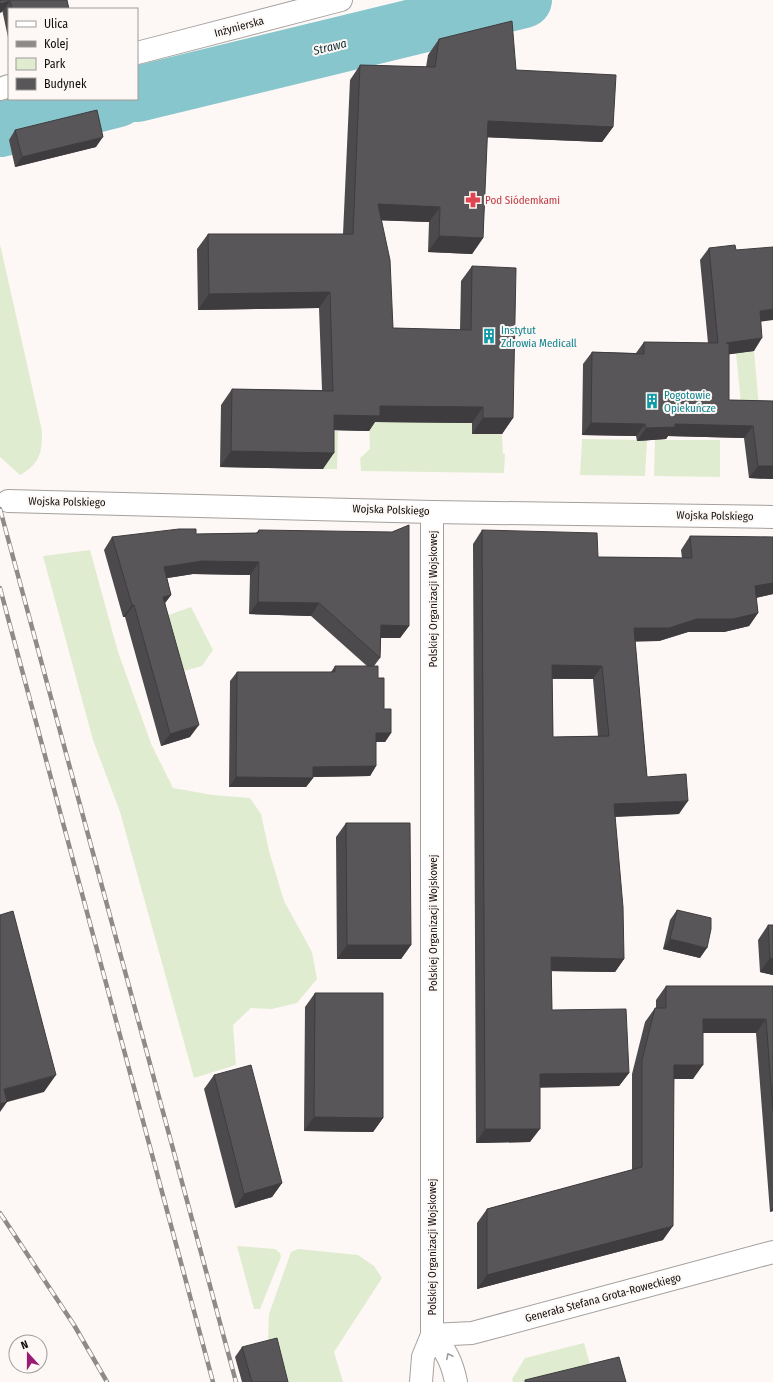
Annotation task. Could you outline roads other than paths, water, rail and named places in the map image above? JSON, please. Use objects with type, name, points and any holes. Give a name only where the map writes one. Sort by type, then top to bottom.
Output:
[{"type":"street","name":"Inżynierska","points":[[138,53],[341,0]]},
{"type":"street","name":"Wojska Polskiego","points":[[8,501],[432,512],[773,517]]},
{"type":"street","name":"Polskiej Organizacji Wojskowej","points":[[421,1382],[423,1357],[432,1335],[432,512]]},
{"type":"street","name":"Generała Stefana Grota-Roweckiego","points":[[432,1335],[472,1333],[773,1252]]},
{"type":"street","points":[[432,1335],[445,1350],[453,1364],[456,1382]]},
{"type":"waterway","name":"Strawa","points":[[138,94],[524,0]]},
{"type":"waterway","name":"Strawa","points":[[0,129],[114,100]]},
{"type":"railway","points":[[0,509],[236,1382]]},
{"type":"railway","points":[[0,588],[213,1382]]},
{"type":"railway","points":[[0,1213],[74,1325],[107,1382]]},
{"type":"place","name":"Pod Siódemkami","points":[[473,200]]},
{"type":"place","name":"Instytut Zdrowia Medicall","points":[[489,336]]},
{"type":"place","name":"Pogotowie Opiekuńcze","points":[[652,401]]}]
